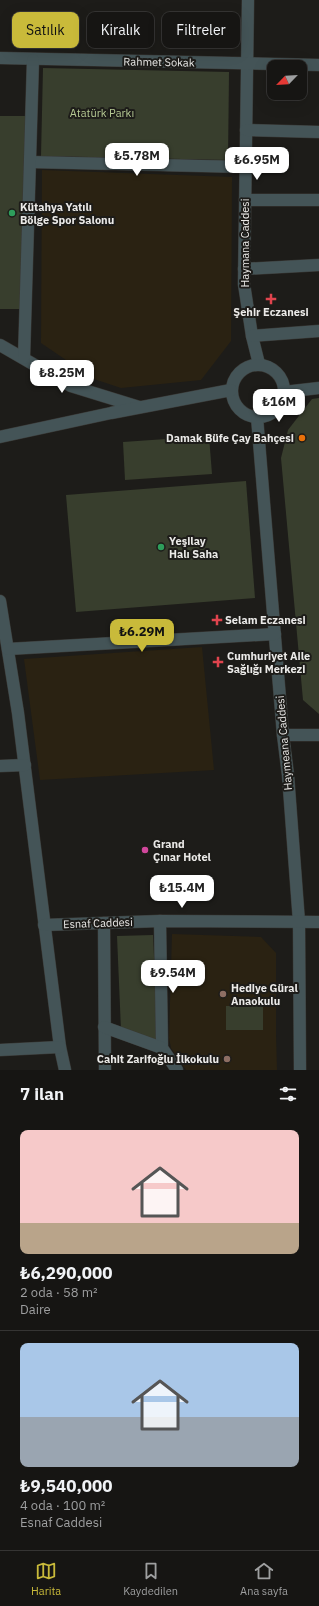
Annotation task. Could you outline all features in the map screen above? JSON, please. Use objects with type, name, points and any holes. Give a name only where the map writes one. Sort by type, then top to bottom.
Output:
[{"type":"street","name":"Haymana Caddesi","points":[[248,0],[244,284],[252,336],[259,364]]},
{"type":"street","name":"Rahmet Sokak","points":[[0,58],[33,60],[319,65]]},
{"type":"street","points":[[24,358],[33,60]]},
{"type":"street","points":[[246,130],[319,132]]},
{"type":"street","points":[[30,162],[245,167]]},
{"type":"street","points":[[245,200],[319,200]]},
{"type":"street","points":[[244,269],[319,265]]},
{"type":"street","points":[[252,336],[319,331]]},
{"type":"street","points":[[0,345],[72,386],[140,407]]},
{"type":"street","points":[[259,364],[267,366],[277,373],[283,384],[284,392],[283,400],[279,408],[265,416],[257,417],[249,416],[241,412],[234,402],[231,390],[233,381],[237,374],[251,365],[259,364]]},
{"type":"street","points":[[284,392],[319,388]]},
{"type":"street","points":[[0,437],[140,407],[231,390]]},
{"type":"street","name":"Haymeana Caddesi","points":[[257,417],[283,735],[288,775],[299,922],[300,1070]]},
{"type":"street","points":[[0,601],[25,765],[44,925],[60,1047],[65,1070]]},
{"type":"street","points":[[8,649],[275,634]]},
{"type":"street","points":[[283,735],[319,735]]},
{"type":"street","points":[[0,766],[25,765]]},
{"type":"street","points":[[160,921],[162,1048],[177,1070]]},
{"type":"street","name":"Esnaf Caddesi","points":[[44,925],[160,921],[319,922]]},
{"type":"street","points":[[104,923],[105,1070]]},
{"type":"street","points":[[104,1027],[162,1048]]},
{"type":"street","points":[[0,1050],[60,1047]]},
{"type":"shaded area","points":[[42,170],[232,177],[231,341],[201,380],[121,388],[94,379],[41,343]]},
{"type":"shaded area","points":[[202,647],[214,770],[40,780],[24,659]]},
{"type":"shaded area","name":"Hediye Güral Anaokulu","points":[[172,934],[261,937],[276,953],[277,1070],[186,1070],[171,1048],[169,1038]]},
{"type":"green space","name":"Atatürk Parkı","points":[[43,68],[229,72],[228,160],[41,156]]},
{"type":"green space","name":"Kütahya Yatılı Bölge Spor Salonu","points":[[0,116],[28,116],[21,309],[0,309]]},
{"type":"green space","points":[[319,398],[319,714],[303,700],[281,458],[288,430],[312,399]]},
{"type":"green space","points":[[209,436],[212,474],[125,480],[123,442]]},
{"type":"green space","name":"Yeşilay Halı Saha","points":[[246,481],[255,598],[76,612],[66,495]]},
{"type":"green space","points":[[153,935],[158,1043],[121,1030],[117,936]]},
{"type":"green space","points":[[226,1006],[263,1006],[263,1030],[226,1030]]},
{"type":"place","name":"Kütahya Yatılı Bölge Spor Salonu","points":[[12,213]]},
{"type":"place","name":"Şehir Eczanesi","points":[[271,299]]},
{"type":"place","name":"Damak Büfe Çay Bahçesi","points":[[302,438]]},
{"type":"place","name":"Yeşilay Halı Saha","points":[[161,547]]},
{"type":"place","name":"Selam Eczanesi","points":[[217,620]]},
{"type":"place","name":"Cumhuriyet Aile Sağlığı Merkezi","points":[[218,662]]},
{"type":"place","name":"Grand Çınar Hotel","points":[[145,850]]},
{"type":"place","name":"Hediye Güral Anaokulu","points":[[223,994]]},
{"type":"place","name":"Cahit Zarifoğlu İlkokulu","points":[[227,1059]]}]
